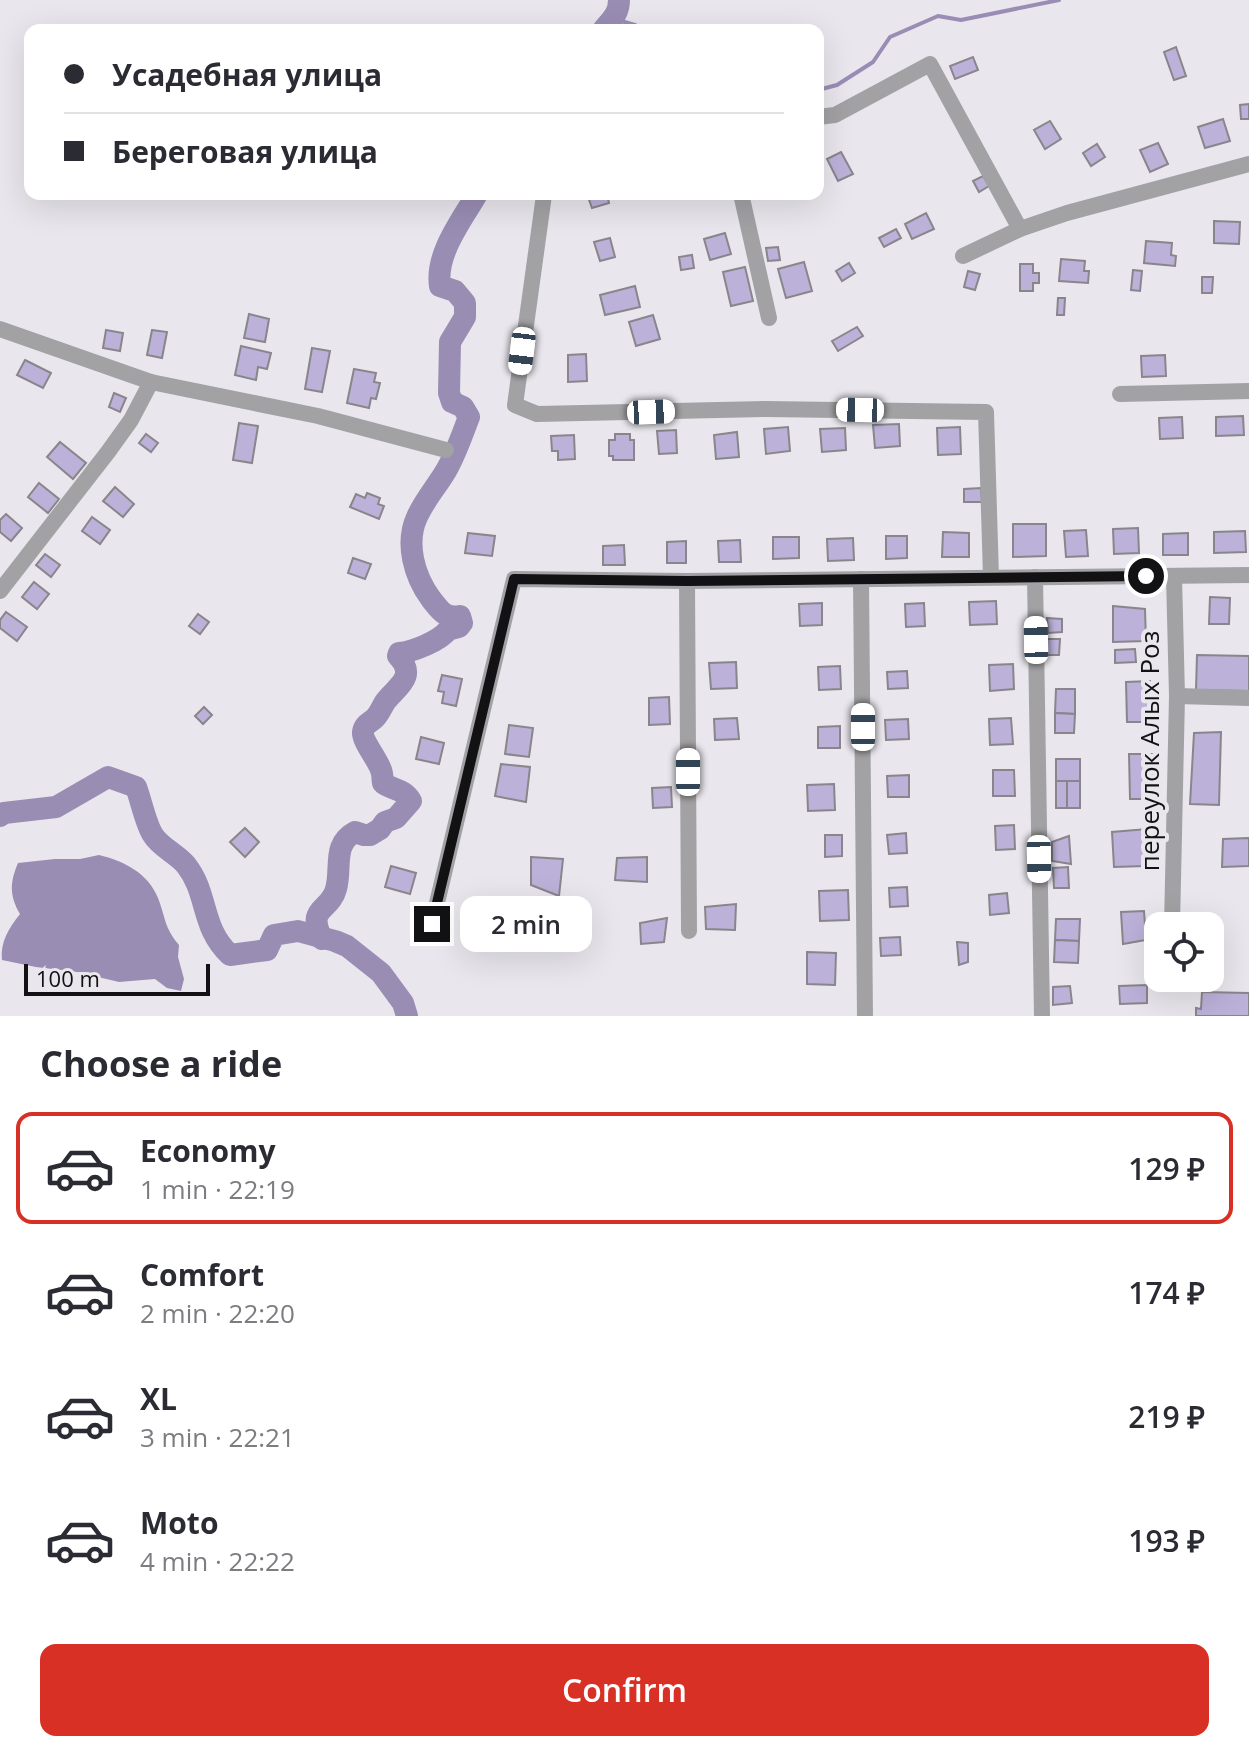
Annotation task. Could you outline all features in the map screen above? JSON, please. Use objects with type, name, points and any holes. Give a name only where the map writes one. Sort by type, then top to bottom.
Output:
[{"type":"street","points":[[824,116],[835,115],[930,64],[1020,229]]},
{"type":"street","points":[[963,256],[1020,229],[1067,213],[1249,164]]},
{"type":"street","points":[[543,200],[515,405],[537,414],[765,409],[986,412],[991,577]]},
{"type":"street","points":[[742,200],[769,318]]},
{"type":"street","points":[[0,329],[151,382],[318,416],[446,450]]},
{"type":"street","points":[[0,591],[108,452],[131,420],[151,382]]},
{"type":"street","points":[[1120,394],[1249,391]]},
{"type":"street","points":[[432,924],[514,579],[687,581],[1249,575]]},
{"type":"street","name":"переулок Алых Роз","points":[[1172,912],[1177,696],[1174,576]]},
{"type":"street","points":[[1035,577],[1042,1016]]},
{"type":"street","points":[[861,579],[865,1016]]},
{"type":"street","points":[[687,581],[689,931]]},
{"type":"street","points":[[1177,696],[1249,698]]},
{"type":"shaded area","points":[[99,855],[134,869],[154,889],[168,928],[179,945],[178,957],[184,979],[181,991],[167,988],[155,979],[119,982],[2,960],[6,936],[20,914],[12,888],[18,863]]},
{"type":"building","points":[[1176,47],[1186,76],[1174,80],[1164,52]]},
{"type":"building","points":[[973,57],[978,70],[955,79],[950,66]]},
{"type":"building","points":[[1249,104],[1249,119],[1241,119],[1240,105]]},
{"type":"building","points":[[1223,119],[1230,141],[1205,148],[1198,127]]},
{"type":"building","points":[[1050,121],[1061,139],[1045,149],[1034,130]]},
{"type":"building","points":[[1158,143],[1168,164],[1150,172],[1140,150]]},
{"type":"building","points":[[1097,144],[1105,157],[1091,166],[1083,153]]},
{"type":"building","points":[[841,152],[853,174],[838,181],[827,159]]},
{"type":"building","points":[[983,176],[989,186],[979,192],[973,181]]},
{"type":"building","points":[[589,200],[608,200],[609,203],[592,208]]},
{"type":"building","points":[[926,213],[934,229],[912,239],[905,224]]},
{"type":"building","points":[[1214,221],[1240,222],[1239,244],[1214,243]]},
{"type":"building","points":[[896,229],[901,238],[884,247],[879,238]]},
{"type":"building","points":[[725,233],[731,254],[710,260],[704,239]]},
{"type":"building","points":[[610,238],[615,257],[600,261],[594,242]]},
{"type":"building","points":[[1146,241],[1172,243],[1171,255],[1176,256],[1175,266],[1144,263]]},
{"type":"building","points":[[778,247],[780,260],[768,261],[766,248]]},
{"type":"building","points":[[692,255],[694,268],[681,270],[679,257]]},
{"type":"building","points":[[1061,259],[1085,261],[1084,271],[1089,271],[1088,283],[1059,281]]},
{"type":"building","points":[[804,262],[812,291],[786,298],[778,269]]},
{"type":"building","points":[[849,263],[855,273],[842,281],[836,271]]},
{"type":"building","points":[[1020,264],[1033,264],[1033,273],[1039,273],[1039,283],[1033,283],[1033,291],[1020,291]]},
{"type":"building","points":[[745,267],[753,301],[731,306],[723,272]]},
{"type":"building","points":[[1133,270],[1142,271],[1140,291],[1131,290]]},
{"type":"building","points":[[968,271],[980,274],[975,290],[964,287]]},
{"type":"building","points":[[1202,277],[1213,277],[1212,293],[1202,293]]},
{"type":"building","points":[[635,286],[640,307],[605,315],[600,295]]},
{"type":"building","points":[[1058,298],[1065,298],[1064,315],[1057,315]]},
{"type":"building","points":[[249,314],[269,319],[265,342],[244,338]]},
{"type":"building","points":[[653,315],[660,339],[636,346],[629,322]]},
{"type":"building","points":[[857,327],[863,336],[838,351],[832,341]]},
{"type":"building","points":[[106,330],[123,333],[120,351],[103,348]]},
{"type":"building","points":[[152,330],[167,332],[162,358],[147,355]]},
{"type":"building","points":[[241,346],[271,353],[267,369],[258,367],[256,380],[235,375]]},
{"type":"building","points":[[312,348],[330,351],[322,392],[305,389]]},
{"type":"building","points":[[586,354],[587,381],[568,382],[568,355]]},
{"type":"building","points":[[1165,355],[1166,376],[1142,377],[1141,356]]},
{"type":"building","points":[[25,360],[51,373],[43,388],[17,375]]},
{"type":"building","points":[[354,369],[376,373],[374,382],[380,383],[376,399],[371,398],[369,408],[347,403]]},
{"type":"building","points":[[114,393],[126,398],[120,412],[109,407]]},
{"type":"building","points":[[1243,416],[1244,435],[1216,436],[1216,417]]},
{"type":"building","points":[[1182,417],[1183,438],[1160,439],[1159,418]]},
{"type":"building","points":[[239,423],[258,426],[252,463],[233,460]]},
{"type":"building","points":[[899,424],[900,446],[875,448],[873,425]]},
{"type":"building","points":[[788,427],[790,451],[766,454],[764,429]]},
{"type":"building","points":[[960,427],[961,454],[938,455],[937,428]]},
{"type":"building","points":[[845,428],[846,450],[822,452],[820,429]]},
{"type":"building","points":[[676,430],[677,453],[659,454],[657,431]]},
{"type":"building","points":[[737,432],[739,457],[716,459],[714,435]]},
{"type":"building","points":[[146,434],[158,443],[151,452],[139,443]]},
{"type":"building","points":[[615,434],[630,434],[630,440],[634,440],[634,460],[613,460],[613,456],[609,456],[609,440],[615,440]]},
{"type":"building","points":[[574,435],[575,459],[558,460],[558,451],[552,451],[551,436]]},
{"type":"building","points":[[60,442],[86,463],[73,479],[47,457]]},
{"type":"building","points":[[39,483],[59,499],[48,513],[28,497]]},
{"type":"building","points":[[115,487],[134,504],[123,517],[103,501]]},
{"type":"building","points":[[981,488],[982,502],[964,502],[964,489]]},
{"type":"building","points":[[367,493],[380,498],[378,504],[384,506],[379,519],[350,507],[356,494],[365,498]]},
{"type":"building","points":[[6,514],[22,528],[11,541],[0,532],[0,520]]},
{"type":"building","points":[[92,517],[110,530],[100,544],[82,531]]},
{"type":"building","points":[[1013,524],[1046,524],[1046,556],[1013,557]]},
{"type":"building","points":[[1138,528],[1139,553],[1114,554],[1113,529]]},
{"type":"building","points":[[1086,530],[1088,556],[1066,557],[1064,531]]},
{"type":"building","points":[[1245,531],[1246,552],[1214,553],[1214,532]]},
{"type":"building","points":[[943,532],[969,533],[969,557],[942,557]]},
{"type":"building","points":[[468,533],[495,536],[492,556],[465,553]]},
{"type":"building","points":[[1188,533],[1188,555],[1163,555],[1163,534]]},
{"type":"building","points":[[886,536],[907,536],[907,558],[886,559]]},
{"type":"building","points":[[773,537],[799,537],[799,558],[773,559]]},
{"type":"building","points":[[853,538],[854,560],[828,561],[827,539]]},
{"type":"building","points":[[740,540],[741,562],[719,562],[718,541]]},
{"type":"building","points":[[686,541],[686,563],[667,563],[667,542]]},
{"type":"building","points":[[624,545],[625,565],[603,565],[603,546]]},
{"type":"building","points":[[45,554],[60,565],[51,577],[36,565]]},
{"type":"building","points":[[353,558],[371,564],[365,579],[348,573]]},
{"type":"building","points":[[34,582],[49,594],[37,609],[22,597]]},
{"type":"building","points":[[1210,597],[1230,598],[1229,624],[1209,624]]},
{"type":"building","points":[[996,601],[997,624],[970,625],[969,602]]},
{"type":"building","points":[[822,603],[822,625],[800,626],[799,604]]},
{"type":"building","points":[[924,603],[925,626],[906,627],[905,604]]},
{"type":"building","points":[[1113,606],[1145,609],[1146,641],[1113,642]]},
{"type":"building","points":[[6,612],[27,627],[17,641],[0,628],[0,620]]},
{"type":"building","points":[[198,614],[209,622],[200,634],[189,626]]},
{"type":"building","points":[[1047,618],[1062,619],[1062,632],[1048,633]]},
{"type":"building","points":[[1047,639],[1060,639],[1059,655],[1046,655]]},
{"type":"building","points":[[1135,649],[1136,662],[1115,663],[1115,650]]},
{"type":"building","points":[[1197,655],[1249,656],[1249,691],[1196,690]]},
{"type":"building","points":[[736,662],[737,688],[711,689],[709,663]]},
{"type":"building","points":[[1013,664],[1014,689],[990,691],[989,665]]},
{"type":"building","points":[[840,666],[841,689],[819,690],[818,667]]},
{"type":"building","points":[[907,671],[908,688],[888,689],[887,672]]},
{"type":"building","points":[[442,675],[462,679],[456,706],[442,703],[444,692],[438,691]]},
{"type":"building","points":[[1150,681],[1150,722],[1127,722],[1126,682]]},
{"type":"building","points":[[1056,689],[1075,689],[1075,714],[1055,713]]},
{"type":"building","points":[[669,697],[670,724],[649,725],[649,698]]},
{"type":"building","points":[[204,707],[212,715],[203,724],[195,716]]},
{"type":"building","points":[[1055,713],[1075,714],[1074,733],[1055,733]]},
{"type":"building","points":[[737,718],[739,739],[715,740],[714,719]]},
{"type":"building","points":[[1011,718],[1013,744],[990,745],[989,719]]},
{"type":"building","points":[[908,719],[909,739],[886,740],[885,720]]},
{"type":"building","points":[[509,725],[533,728],[529,757],[505,754]]},
{"type":"building","points":[[840,726],[840,748],[818,748],[818,727]]},
{"type":"building","points":[[1221,732],[1219,805],[1190,804],[1194,733]]},
{"type":"building","points":[[421,737],[444,743],[439,764],[416,759]]},
{"type":"building","points":[[1129,754],[1153,754],[1153,799],[1130,799]]},
{"type":"building","points":[[1056,759],[1080,759],[1080,781],[1056,781]]},
{"type":"building","points":[[501,764],[530,767],[526,802],[495,796]]},
{"type":"building","points":[[993,770],[1014,770],[1015,796],[993,796]]},
{"type":"building","points":[[909,775],[909,797],[888,797],[887,776]]},
{"type":"building","points":[[1056,781],[1067,781],[1067,808],[1056,808]]},
{"type":"building","points":[[1067,781],[1080,781],[1080,808],[1067,808]]},
{"type":"building","points":[[834,784],[835,810],[808,811],[807,785]]},
{"type":"building","points":[[671,787],[672,807],[653,808],[652,788]]},
{"type":"building","points":[[1014,825],[1015,849],[996,850],[995,826]]},
{"type":"building","points":[[245,828],[259,842],[245,857],[230,842]]},
{"type":"building","points":[[1147,829],[1146,866],[1114,867],[1112,832]]},
{"type":"building","points":[[906,833],[907,853],[889,854],[887,835]]},
{"type":"building","points":[[825,835],[842,835],[842,856],[825,857]]},
{"type":"building","points":[[1069,836],[1071,864],[1052,861],[1052,842]]},
{"type":"building","points":[[1249,838],[1249,866],[1222,867],[1223,839]]},
{"type":"building","points":[[531,857],[563,859],[559,896],[531,885]]},
{"type":"building","points":[[647,857],[647,882],[615,880],[617,858]]},
{"type":"building","points":[[391,866],[416,873],[410,894],[385,887]]},
{"type":"building","points":[[1068,867],[1069,888],[1054,888],[1053,868]]},
{"type":"building","points":[[907,887],[908,906],[890,907],[889,888]]},
{"type":"building","points":[[848,890],[849,920],[820,921],[819,891]]},
{"type":"building","points":[[1007,893],[1009,913],[990,915],[989,895]]},
{"type":"building","points":[[736,904],[735,930],[706,929],[705,907]]},
{"type":"building","points":[[1144,911],[1144,940],[1123,944],[1121,912]]},
{"type":"building","points":[[667,918],[664,942],[641,944],[640,923]]},
{"type":"building","points":[[1056,919],[1080,919],[1079,941],[1055,940]]},
{"type":"building","points":[[900,937],[901,955],[881,956],[880,938]]},
{"type":"building","points":[[1055,940],[1079,941],[1078,963],[1054,962]]},
{"type":"building","points":[[957,942],[968,943],[968,962],[959,965]]},
{"type":"building","points":[[807,952],[836,953],[835,985],[807,984]]},
{"type":"building","points":[[1144,985],[1147,1003],[1120,1004],[1119,986]]},
{"type":"building","points":[[1070,986],[1072,1003],[1053,1005],[1053,987]]},
{"type":"building","points":[[1202,992],[1249,993],[1249,1016],[1196,1016],[1196,1008],[1201,1009]]},
{"type":"waterway","points":[[608,24],[616,13],[619,0]]},
{"type":"waterway","points":[[824,88],[837,85],[873,62],[890,37],[938,16],[961,20],[1059,0]]},
{"type":"waterway","points":[[614,19],[632,24]]},
{"type":"waterway","points":[[322,939],[318,915],[336,889],[343,843],[355,832],[370,835],[380,829],[385,822],[396,818],[411,801],[402,792],[383,783],[382,772],[363,736],[364,729],[406,676],[399,653],[425,645],[462,623],[460,616],[450,616],[440,610],[425,590],[413,559],[412,538],[417,517],[450,463],[469,417],[463,407],[452,402],[449,393],[450,342],[465,317],[465,303],[455,291],[440,286],[440,274],[451,238],[473,200]]},
{"type":"waterway","points":[[0,816],[56,807],[108,777],[136,787],[150,831],[186,865],[198,887],[214,933],[230,955],[267,950],[274,935],[298,931],[335,941],[347,946],[381,973],[403,1003],[407,1016]]},
{"type":"route","points":[[432,924],[514,579],[687,581],[1146,576]]}]
